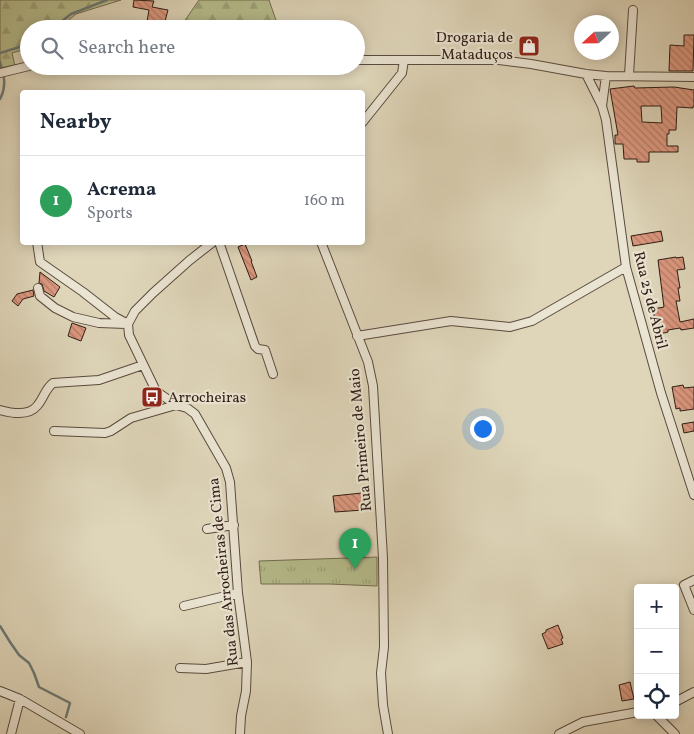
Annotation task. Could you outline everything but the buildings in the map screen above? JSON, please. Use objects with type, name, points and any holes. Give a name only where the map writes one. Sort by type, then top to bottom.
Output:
[{"type":"street","points":[[629,75],[634,10]]},
{"type":"street","points":[[365,60],[499,60],[606,76],[694,77]]},
{"type":"street","points":[[365,119],[402,73],[404,60]]},
{"type":"street","points":[[0,73],[20,68]]},
{"type":"street","name":"Rua 25 de Abril","points":[[586,74],[602,106],[606,120],[626,267],[661,393],[694,495]]},
{"type":"street","name":"Rua 25 de Abril","points":[[602,106],[606,76]]},
{"type":"street","points":[[37,245],[40,262],[115,317],[128,324]]},
{"type":"street","points":[[128,324],[135,311],[190,260],[209,245]]},
{"type":"street","points":[[220,245],[255,346],[258,349],[265,350],[272,374]]},
{"type":"street","name":"Rua Primeiro de Maio","points":[[322,245],[368,362],[373,386],[383,558],[384,646],[381,672],[383,705],[388,734]]},
{"type":"street","points":[[357,336],[452,321],[510,328],[532,320],[626,267]]},
{"type":"street","points":[[38,288],[40,296],[55,308],[72,317],[99,323],[128,324]]},
{"type":"street","name":"Rua das Arrocheiras de Cima","points":[[128,324],[129,335],[156,391],[176,405],[186,408],[195,414],[226,468],[230,482],[238,593],[247,662],[246,691],[240,734]]},
{"type":"street","points":[[0,410],[20,413],[32,410],[38,405],[49,386],[53,383],[99,380],[143,365]]},
{"type":"street","points":[[54,431],[105,433],[131,418],[176,405]]},
{"type":"street","points":[[207,529],[234,525]]},
{"type":"street","points":[[694,580],[684,584],[694,610]]},
{"type":"street","points":[[184,606],[238,593]]},
{"type":"street","points":[[180,668],[206,669],[247,662]]},
{"type":"street","points":[[0,691],[20,700],[80,734]]},
{"type":"street","points":[[679,700],[694,692]]},
{"type":"street","points":[[11,734],[20,700]]},
{"type":"street","points":[[559,734],[583,722],[634,713]]},
{"type":"street","points":[[660,719],[675,734]]},
{"type":"green space","points":[[0,0],[121,0],[76,14],[69,20],[20,20],[20,51],[12,53],[15,66],[0,70]]},
{"type":"green space","points":[[199,0],[269,0],[276,20],[185,20]]},
{"type":"green space","points":[[377,557],[377,586],[261,584],[259,561]]},
{"type":"waterway","points":[[63,20],[71,14],[107,0]]},
{"type":"waterway","points":[[0,53],[20,47]]},
{"type":"waterway","points":[[0,62],[4,76],[4,85],[0,99]]},
{"type":"waterway","points":[[0,626],[19,655],[29,663],[39,687],[70,703],[66,717]]},
{"type":"place","name":"Drogaria de Mataduços","points":[[529,46]]},
{"type":"place","name":"Arrocheiras","points":[[152,397]]},
{"type":"place","name":"Acrema","points":[[355,569]]}]
